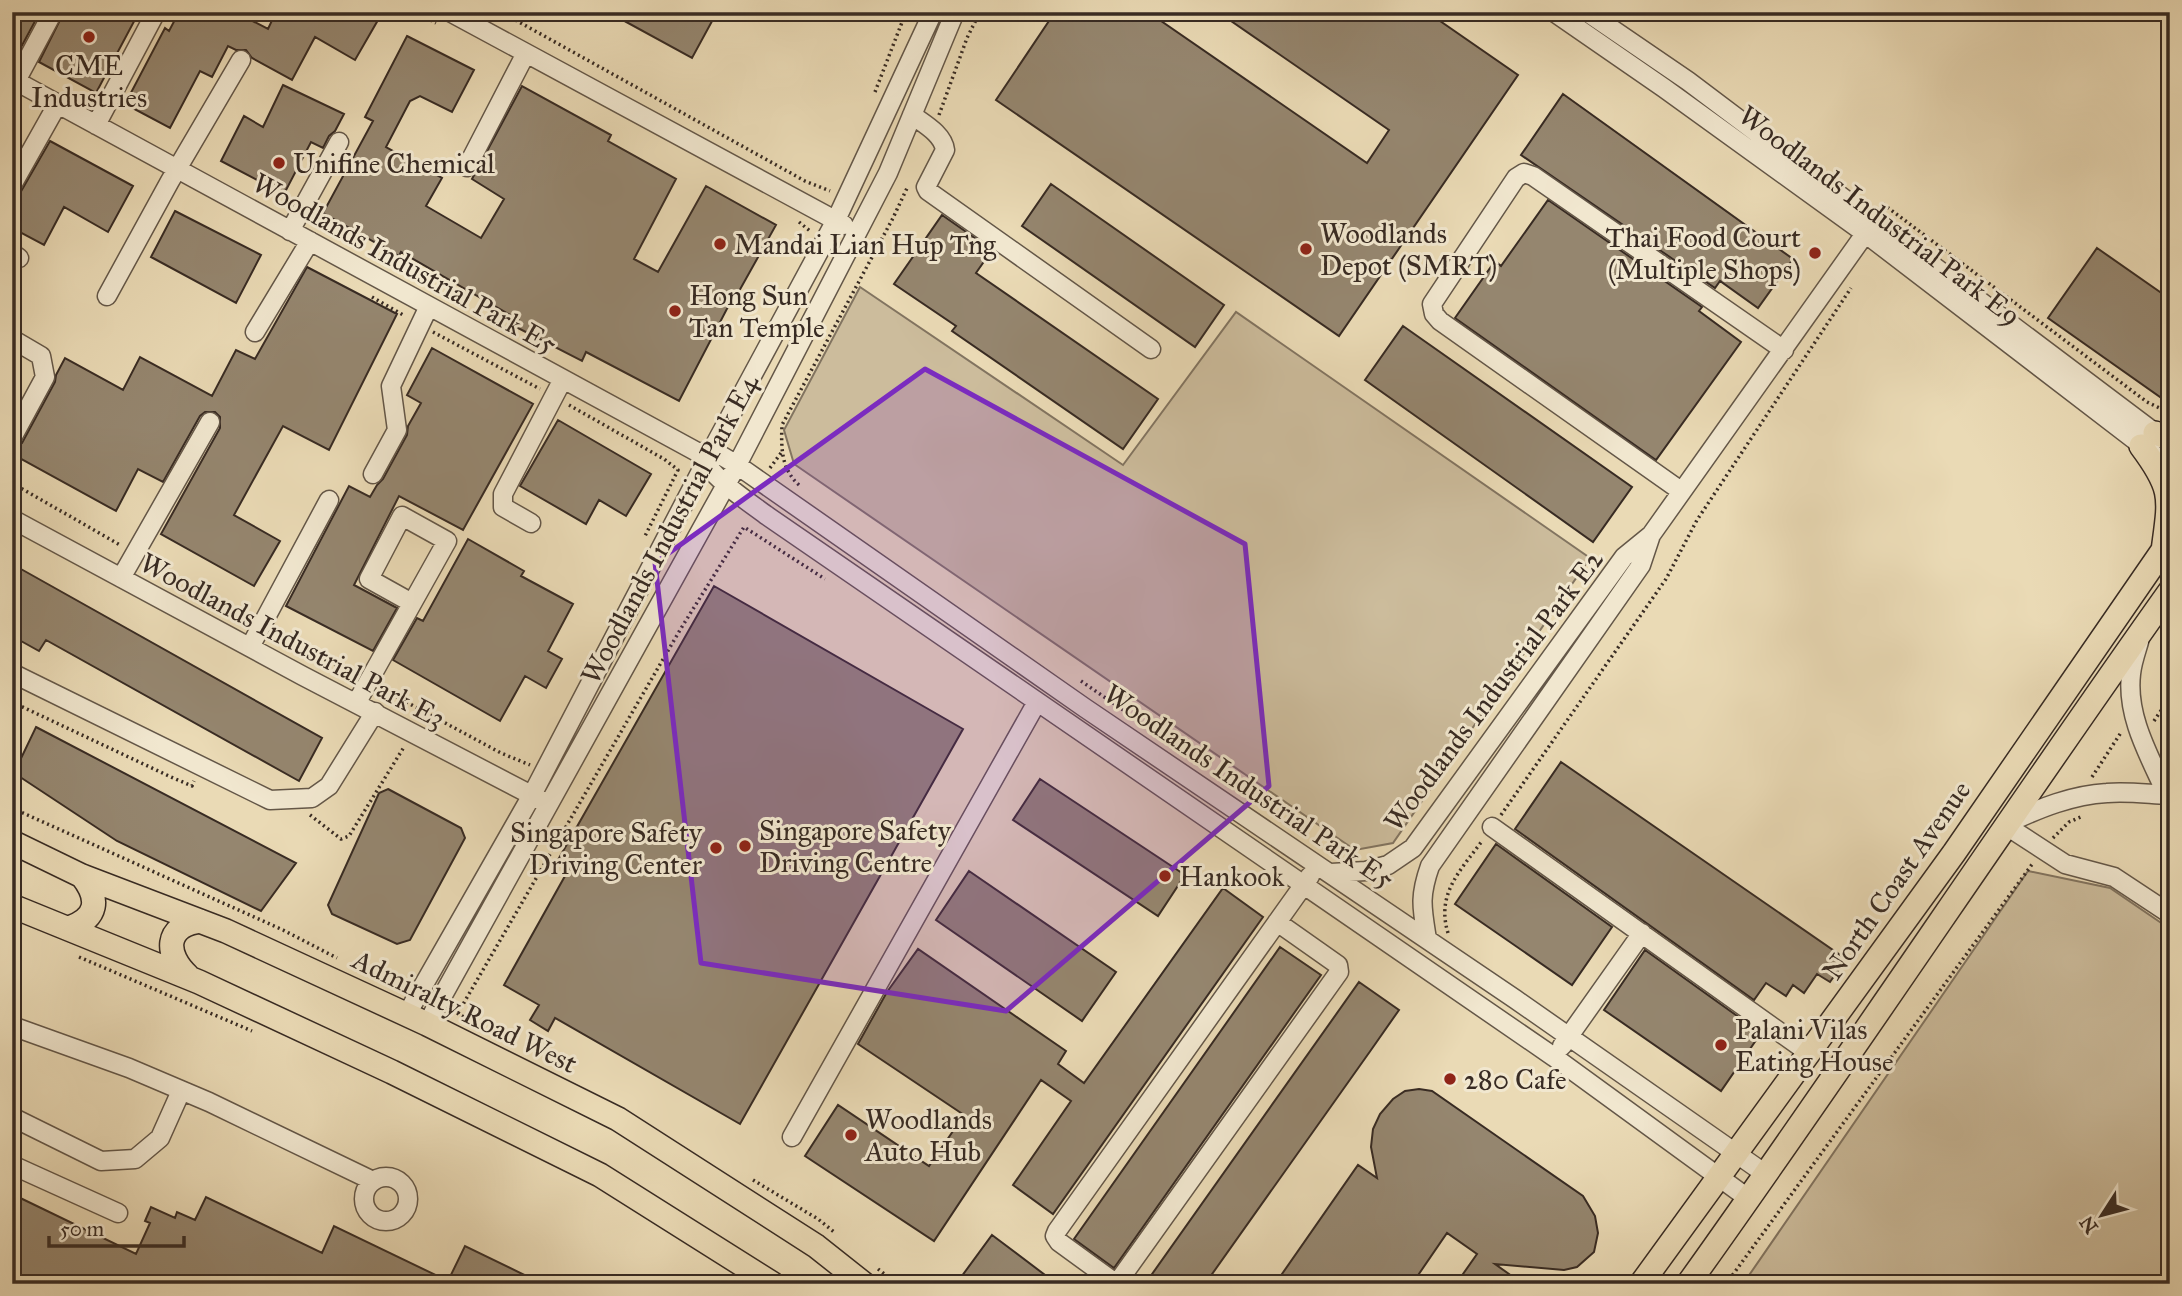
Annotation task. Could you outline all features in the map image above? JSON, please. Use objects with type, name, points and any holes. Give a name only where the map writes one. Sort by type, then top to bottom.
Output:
[{"type":"main road","points":[[2159,440],[2169,502],[2166,545]]},
{"type":"main road","name":"North Coast Avenue","points":[[1641,1284],[1954,853],[2166,545]]},
{"type":"main road","name":"North Coast Avenue","points":[[1688,1284],[2170,591]]},
{"type":"main road","name":"Admiralty Road West","points":[[12,842],[82,876],[200,921],[417,1019],[618,1119],[816,1246],[864,1284]]},
{"type":"main road","points":[[69,928],[82,923],[90,915],[93,906],[93,894],[82,876]]},
{"type":"main road","points":[[12,906],[191,978],[392,1072],[600,1175],[773,1284]]},
{"type":"main road","points":[[191,978],[173,958],[172,942],[183,927],[200,921]]},
{"type":"street","points":[[14,80],[53,12]]},
{"type":"street","points":[[96,125],[156,12]]},
{"type":"street","name":"Woodlands Industrial Park E4","points":[[417,1019],[676,519],[705,456],[744,391],[836,220],[933,12]]},
{"type":"street","name":"Woodlands Industrial Park E4","points":[[417,1019],[551,804],[737,465],[888,173],[955,12]]},
{"type":"street","name":"Woodlands Industrial Park E9","points":[[1554,12],[1870,228],[2159,440],[2170,467]]},
{"type":"street","name":"Woodlands Industrial Park E9","points":[[1587,12],[1688,81],[1870,228]]},
{"type":"street","points":[[445,18],[526,53],[856,232]]},
{"type":"street","points":[[467,167],[526,53]]},
{"type":"street","points":[[107,296],[241,60]]},
{"type":"street","name":"Woodlands Industrial Park E5","points":[[14,80],[705,456],[737,465],[1085,708],[1516,999],[1766,1175]]},
{"type":"street","points":[[12,186],[57,105]]},
{"type":"street","points":[[912,115],[933,131],[944,144],[945,150],[926,187],[928,191],[1151,349]]},
{"type":"street","points":[[290,231],[338,142]]},
{"type":"street","points":[[1681,491],[1440,321],[1434,314],[1432,303],[1516,178],[1524,173],[1533,176],[1784,350]]},
{"type":"street","name":"Woodlands Industrial Park E2","points":[[1324,869],[1366,871],[1388,865],[1413,848],[1624,557],[1651,535],[1870,228]]},
{"type":"street","points":[[255,332],[310,241]]},
{"type":"street","points":[[799,288],[821,300]]},
{"type":"street","points":[[373,474],[397,430],[391,386],[429,306]]},
{"type":"street","points":[[12,340],[41,356],[45,377],[12,438]]},
{"type":"street","points":[[531,523],[503,507],[503,494],[563,379]]},
{"type":"street","points":[[744,391],[767,404]]},
{"type":"street","points":[[121,579],[210,422]]},
{"type":"street","name":"Woodlands Industrial Park E5","points":[[705,456],[726,484],[765,515],[1554,1057],[1749,1199]]},
{"type":"street","points":[[250,648],[329,500]]},
{"type":"street","points":[[357,702],[447,541],[402,516],[369,579],[412,603]]},
{"type":"street","name":"Woodlands Industrial Park E3","points":[[12,519],[250,648],[551,804]]},
{"type":"street","points":[[676,519],[699,532]]},
{"type":"street","name":"Woodlands Industrial Park E2","points":[[1427,939],[1422,888],[1430,866],[1642,565],[1651,535]]},
{"type":"street","points":[[2005,825],[2056,803],[2092,794],[2110,792],[2167,795],[2137,727],[2132,701],[2131,674],[2142,631]]},
{"type":"street","points":[[617,632],[638,643]]},
{"type":"street","points":[[12,673],[270,800],[312,798],[329,786],[375,712]]},
{"type":"street","points":[[792,1137],[1037,702]]},
{"type":"street","points":[[578,709],[596,718]]},
{"type":"street","points":[[2005,825],[2065,864],[2114,877],[2170,914]]},
{"type":"street","points":[[1492,827],[1809,1053]]},
{"type":"street","points":[[1278,922],[1338,965],[1339,972],[1120,1279],[1114,1282],[1059,1242],[1055,1236],[1056,1231],[1303,885],[1324,869]]},
{"type":"street","points":[[1554,1057],[1642,933]]},
{"type":"street","points":[[1500,1021],[1516,999]]},
{"type":"street","points":[[12,1026],[128,1068],[209,1102],[373,1181]]},
{"type":"street","points":[[12,1116],[101,1161],[135,1160],[160,1138],[181,1091]]},
{"type":"street","points":[[12,1165],[118,1213]]},
{"type":"path","points":[[416,12],[445,18]]},
{"type":"path","points":[[501,12],[805,181],[829,191],[835,182]]},
{"type":"path","points":[[873,95],[906,12]]},
{"type":"path","points":[[933,131],[967,38],[980,12]]},
{"type":"path","points":[[807,490],[796,482],[788,471],[781,453],[782,425],[893,218],[910,181]]},
{"type":"path","points":[[794,218],[810,231],[806,242]]},
{"type":"path","points":[[1666,579],[1698,520],[1855,281]]},
{"type":"path","points":[[458,1013],[680,630],[744,527],[827,580]]},
{"type":"path","points":[[1079,680],[1168,741]]},
{"type":"path","points":[[1726,1284],[2044,849],[2068,822],[2094,811],[2091,779],[2124,728],[2152,725],[2170,696]]},
{"type":"path","points":[[12,702],[192,786],[200,766]]},
{"type":"path","points":[[290,799],[341,839],[349,836],[404,747],[395,742]]},
{"type":"path","points":[[75,955],[263,1036]]},
{"type":"highlighted area","points":[[925,369],[1245,544],[1269,786],[1006,1011],[701,963],[655,563]]},
{"type":"shaded area","points":[[860,287],[1123,465],[1236,312],[1590,558],[1393,843],[1355,850],[794,464],[784,430]]},
{"type":"shaded area","points":[[2028,871],[2110,888],[2170,929],[2170,1284],[1743,1284]]},
{"type":"building","points":[[12,12],[40,12],[19,51],[12,47]]},
{"type":"building","name":"CME Industries","points":[[64,12],[139,12],[96,93],[39,62]]},
{"type":"building","points":[[179,12],[245,12],[243,16],[268,29],[276,12],[364,12],[378,20],[355,60],[315,37],[292,80],[252,58],[246,50],[236,50],[228,46],[212,77],[200,71],[170,128],[125,104],[165,28],[169,31]]},
{"type":"building","points":[[608,12],[717,12],[692,58]]},
{"type":"building","name":"Woodlands Depot (SMRT)","points":[[1055,12],[1148,12],[1367,163],[1389,130],[1218,12],[1427,12],[1518,75],[1339,336],[996,100]]},
{"type":"building","points":[[407,36],[474,70],[452,112],[420,96],[410,101],[386,147],[442,178],[426,206],[481,238],[504,199],[472,179],[522,86],[611,135],[608,141],[676,179],[634,259],[658,272],[706,186],[776,225],[733,302],[731,301],[679,401],[586,352],[582,361],[516,327],[519,320],[401,252],[399,256],[323,213],[373,121],[365,117]]},
{"type":"building","points":[[283,85],[344,114],[323,148],[311,142],[284,194],[221,161],[244,116],[263,127]]},
{"type":"building","points":[[1563,94],[1793,259],[1758,308],[1720,281],[1715,288],[1521,155]]},
{"type":"building","points":[[50,141],[133,186],[108,232],[64,207],[44,245],[12,228],[12,207]]},
{"type":"building","points":[[1051,184],[1224,305],[1195,347],[1022,226]]},
{"type":"building","points":[[1548,200],[1702,307],[1699,311],[1741,342],[1656,460],[1455,318],[1495,261],[1501,266]]},
{"type":"building","points":[[175,211],[261,255],[236,303],[151,257]]},
{"type":"building","points":[[942,215],[992,250],[976,273],[1158,399],[1123,449],[952,331],[956,326],[894,284]]},
{"type":"building","points":[[2097,248],[2170,299],[2170,404],[2048,318]]},
{"type":"building","points":[[307,267],[397,314],[329,450],[283,426],[234,515],[280,541],[254,586],[161,534],[220,428],[220,417],[215,412],[205,412],[200,416],[163,482],[138,469],[116,511],[12,454],[12,449],[22,443],[65,358],[123,390],[140,357],[212,396],[236,350],[255,359]]},
{"type":"building","points":[[1403,326],[1632,487],[1593,542],[1365,380]]},
{"type":"building","points":[[432,348],[533,404],[463,530],[399,496],[354,585],[397,608],[373,651],[286,606],[349,486],[370,497],[383,479],[421,403],[407,395]]},
{"type":"building","points":[[558,420],[651,474],[626,516],[599,500],[586,524],[520,486]]},
{"type":"building","points":[[468,539],[524,571],[521,576],[573,604],[548,651],[562,659],[546,688],[525,676],[500,721],[393,660],[417,618],[423,621]]},
{"type":"building","points":[[12,564],[322,738],[299,781],[46,640],[39,651],[12,636]]},
{"type":"building","name":"Singapore Safety Driving Centre","points":[[714,586],[963,729],[740,1124],[555,1018],[548,1031],[530,1020],[539,1005],[504,985],[570,867],[558,860]]},
{"type":"building","points":[[36,727],[296,863],[261,911],[117,841],[14,773]]},
{"type":"building","points":[[1561,762],[1846,959],[1830,982],[1817,974],[1804,993],[1793,985],[1786,996],[1766,983],[1754,1000],[1515,829]]},
{"type":"building","points":[[1040,779],[1185,875],[1158,916],[1013,820]]},
{"type":"building","points":[[388,789],[461,828],[465,838],[410,940],[397,944],[332,914],[328,905],[379,793]]},
{"type":"building","points":[[1496,844],[1612,927],[1572,985],[1455,904]]},
{"type":"building","points":[[969,871],[1116,972],[1082,1021],[936,920]]},
{"type":"building","points":[[1223,888],[1263,917],[1053,1214],[1013,1185],[1071,1101],[1041,1080],[934,1241],[805,1156],[838,1105],[929,1166],[964,1115],[858,1044],[887,992],[918,949],[1066,1051],[1058,1064],[1084,1083]]},
{"type":"building","points":[[1280,947],[1321,975],[1114,1268],[1074,1239]]},
{"type":"building","points":[[1645,950],[1761,1033],[1721,1091],[1604,1010]]},
{"type":"building","points":[[1359,982],[1399,1010],[1371,1050],[1205,1284],[1145,1284]]},
{"type":"building","points":[[1405,1091],[1432,1091],[1583,1196],[1595,1216],[1598,1233],[1594,1252],[1577,1267],[1564,1270],[1495,1264],[1523,1284],[1456,1284],[1477,1254],[1447,1233],[1412,1284],[1275,1284],[1358,1165],[1377,1178],[1371,1147],[1373,1129],[1380,1114],[1393,1099]]},
{"type":"building","points":[[12,1194],[136,1254],[150,1223],[145,1221],[151,1207],[175,1218],[177,1212],[195,1220],[206,1197],[322,1253],[334,1226],[448,1281],[465,1246],[543,1284],[254,1284],[244,1279],[242,1284],[12,1284]]},
{"type":"building","points":[[992,1235],[1057,1284],[956,1284]]},
{"type":"place","name":"CME Industries","points":[[89,37]]},
{"type":"place","name":"Unifine Chemical","points":[[279,163]]},
{"type":"place","name":"Mandai Lian Hup Tng","points":[[720,244]]},
{"type":"place","name":"Woodlands Depot (SMRT)","points":[[1306,249]]},
{"type":"place","name":"Thai Food Court (Multiple Shops)","points":[[1815,253]]},
{"type":"place","name":"Hong Sun Tan Temple","points":[[675,311]]},
{"type":"place","name":"Singapore Safety Driving Centre","points":[[745,846]]},
{"type":"place","name":"Singapore Safety Driving Center","points":[[716,848]]},
{"type":"place","name":"Hankook","points":[[1165,876]]},
{"type":"place","name":"Palani Vilas Eating House","points":[[1721,1045]]},
{"type":"place","name":"280 Cafe","points":[[1450,1079]]},
{"type":"place","name":"Woodlands Auto Hub","points":[[851,1135]]}]
